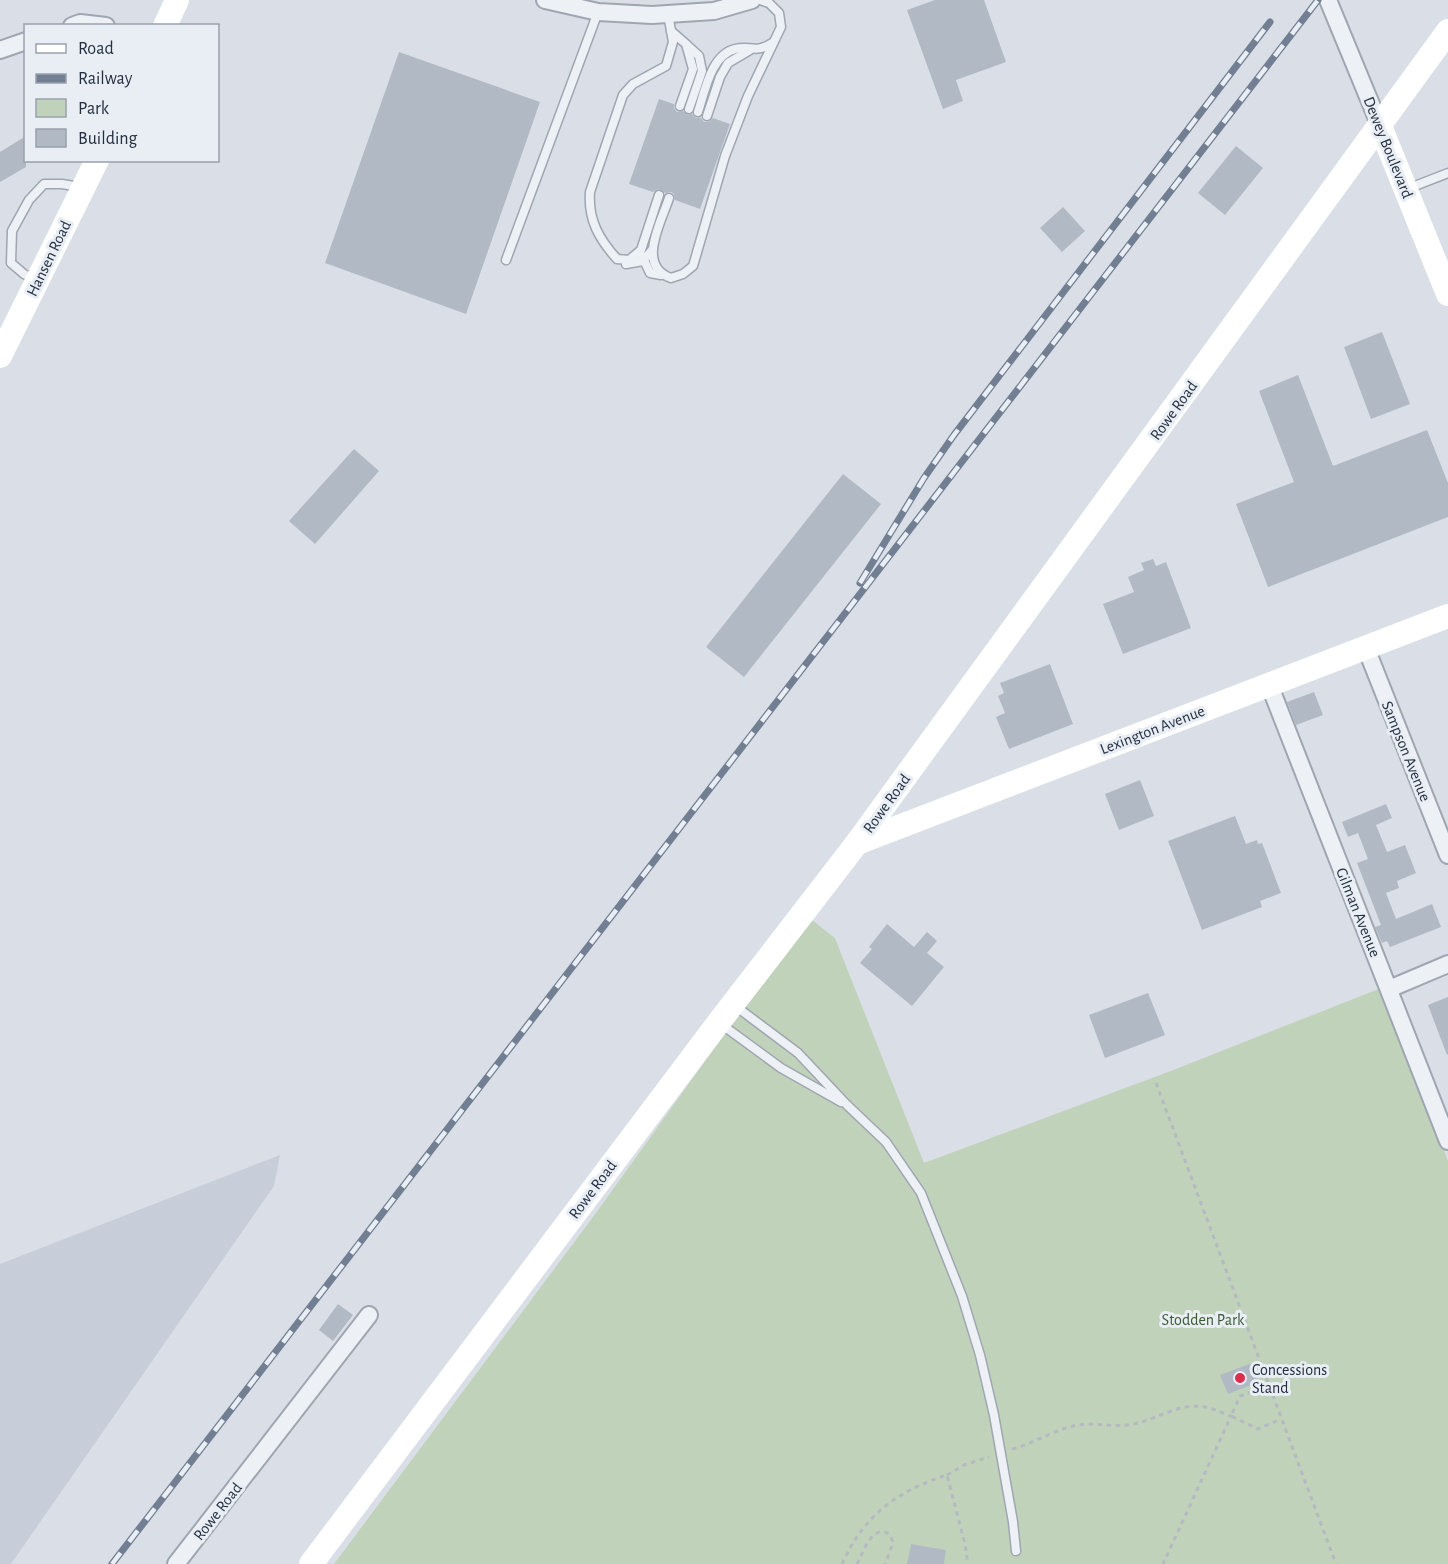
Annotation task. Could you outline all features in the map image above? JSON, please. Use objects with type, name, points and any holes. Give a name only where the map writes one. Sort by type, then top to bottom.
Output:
[{"type":"main road","points":[[166,24],[177,0]]},
{"type":"main road","name":"Rowe Road","points":[[311,1564],[725,1012],[857,843],[1448,31]]},
{"type":"main road","name":"Dewey Boulevard","points":[[1380,126],[1448,294]]},
{"type":"main road","name":"Hansen Road","points":[[0,356],[96,162]]},
{"type":"main road","name":"Lexington Avenue","points":[[857,843],[1448,616]]},
{"type":"street","points":[[545,0],[652,15],[714,11],[752,0]]},
{"type":"street","name":"Dewey Boulevard","points":[[1328,0],[1380,126]]},
{"type":"street","points":[[1,48],[24,42]]},
{"type":"street","name":"Sampson Avenue","points":[[1366,648],[1448,855]]},
{"type":"street","name":"Gilman Avenue","points":[[1269,684],[1448,1141]]},
{"type":"street","points":[[1389,989],[1448,964]]},
{"type":"street","name":"Rowe Road","points":[[176,1564],[369,1316]]},
{"type":"lane","points":[[659,195],[641,250],[643,261],[650,273],[671,278],[683,274],[693,266],[726,156],[748,96],[781,27],[778,13],[769,3],[760,0]]},
{"type":"lane","points":[[506,260],[600,6]]},
{"type":"lane","points":[[668,14],[673,42],[666,66],[633,84],[623,95],[590,192],[589,207],[595,229],[617,259],[628,265],[643,261],[652,249],[669,198]]},
{"type":"lane","points":[[671,31],[699,56],[702,71],[694,111],[720,78],[728,63],[750,49],[763,49],[775,41]]},
{"type":"lane","points":[[1406,189],[1445,174],[1448,165]]},
{"type":"lane","points":[[36,281],[11,263],[12,231],[29,200],[44,184],[62,184],[83,188]]},
{"type":"lane","points":[[652,249],[652,262],[661,275]]},
{"type":"lane","points":[[617,259],[629,260],[641,250]]},
{"type":"lane","points":[[725,1012],[781,1068],[846,1105]]},
{"type":"lane","points":[[725,1012],[798,1053],[846,1105],[886,1142],[921,1193],[958,1286],[980,1355],[994,1415],[1016,1551]]},
{"type":"path","points":[[1156,1083],[1336,1564]]},
{"type":"path","points":[[1163,1564],[1240,1396],[1269,1385]]},
{"type":"path","points":[[1012,1449],[1077,1425],[1134,1424],[1149,1421],[1179,1408],[1194,1406],[1206,1407],[1258,1429],[1281,1419]]},
{"type":"path","points":[[842,1564],[856,1536],[890,1502],[917,1486],[989,1457]]},
{"type":"path","points":[[946,1475],[965,1544],[968,1564]]},
{"type":"path","points":[[857,1564],[872,1538],[877,1533],[884,1532],[890,1536],[893,1543],[885,1564]]},
{"type":"shaded area","points":[[280,1155],[274,1186],[11,1564],[0,1564],[0,1264]]},
{"type":"green space","name":"Stodden Park","points":[[812,920],[835,938],[924,1163],[1176,1069],[1381,988],[1448,1161],[1448,1564],[334,1564],[596,1213],[718,1043]]},
{"type":"building","points":[[935,0],[984,0],[1006,62],[956,80],[963,101],[943,109],[907,10]]},
{"type":"building","points":[[399,52],[540,102],[466,314],[325,263]]},
{"type":"building","points":[[659,99],[674,104],[677,112],[692,114],[704,122],[709,122],[713,118],[730,124],[700,209],[675,200],[671,192],[665,193],[658,189],[653,192],[629,184]]},
{"type":"building","points":[[24,137],[26,167],[0,182],[0,152]]},
{"type":"building","points":[[1236,146],[1263,168],[1225,215],[1198,193]]},
{"type":"building","points":[[1063,207],[1085,231],[1062,252],[1040,228]]},
{"type":"building","points":[[1382,332],[1410,404],[1371,419],[1344,347]]},
{"type":"building","points":[[1298,375],[1333,466],[1427,430],[1448,483],[1448,517],[1268,587],[1236,504],[1294,482],[1259,391]]},
{"type":"building","points":[[354,449],[379,471],[315,544],[289,521]]},
{"type":"building","points":[[843,474],[881,504],[744,677],[706,647]]},
{"type":"building","points":[[1153,559],[1156,566],[1166,562],[1191,628],[1123,654],[1103,604],[1134,592],[1128,577],[1144,570],[1141,563]]},
{"type":"building","points":[[1050,664],[1073,724],[1009,749],[996,717],[1005,713],[998,696],[1004,693],[1000,683]]},
{"type":"building","points":[[1314,692],[1323,715],[1296,725],[1287,702]]},
{"type":"building","points":[[1140,780],[1154,816],[1119,830],[1105,794]]},
{"type":"building","points":[[1386,804],[1392,818],[1376,825],[1387,852],[1405,845],[1416,873],[1397,881],[1399,888],[1386,893],[1396,919],[1432,904],[1441,927],[1390,947],[1387,941],[1382,943],[1375,927],[1381,925],[1357,863],[1368,859],[1358,833],[1348,837],[1342,822]]},
{"type":"building","points":[[1235,816],[1246,844],[1257,840],[1258,844],[1262,843],[1281,893],[1260,901],[1262,907],[1202,930],[1168,841]]},
{"type":"building","points":[[887,924],[914,947],[927,932],[937,941],[927,953],[944,967],[912,1006],[860,963],[872,949],[869,947]]},
{"type":"building","points":[[1148,993],[1165,1035],[1105,1058],[1089,1015]]},
{"type":"building","points":[[1448,997],[1448,1054],[1447,1055],[1428,1005]]},
{"type":"building","points":[[338,1304],[353,1315],[333,1341],[319,1330]]},
{"type":"building","name":"Concessions Stand","points":[[1252,1363],[1259,1382],[1228,1394],[1220,1375]]},
{"type":"building","points":[[911,1544],[946,1550],[944,1564],[907,1564]]},
{"type":"railway","points":[[112,1564],[1318,0]]},
{"type":"railway","points":[[860,583],[924,478],[954,435],[1270,22]]},
{"type":"place","name":"Concessions Stand","points":[[1240,1378]]}]
